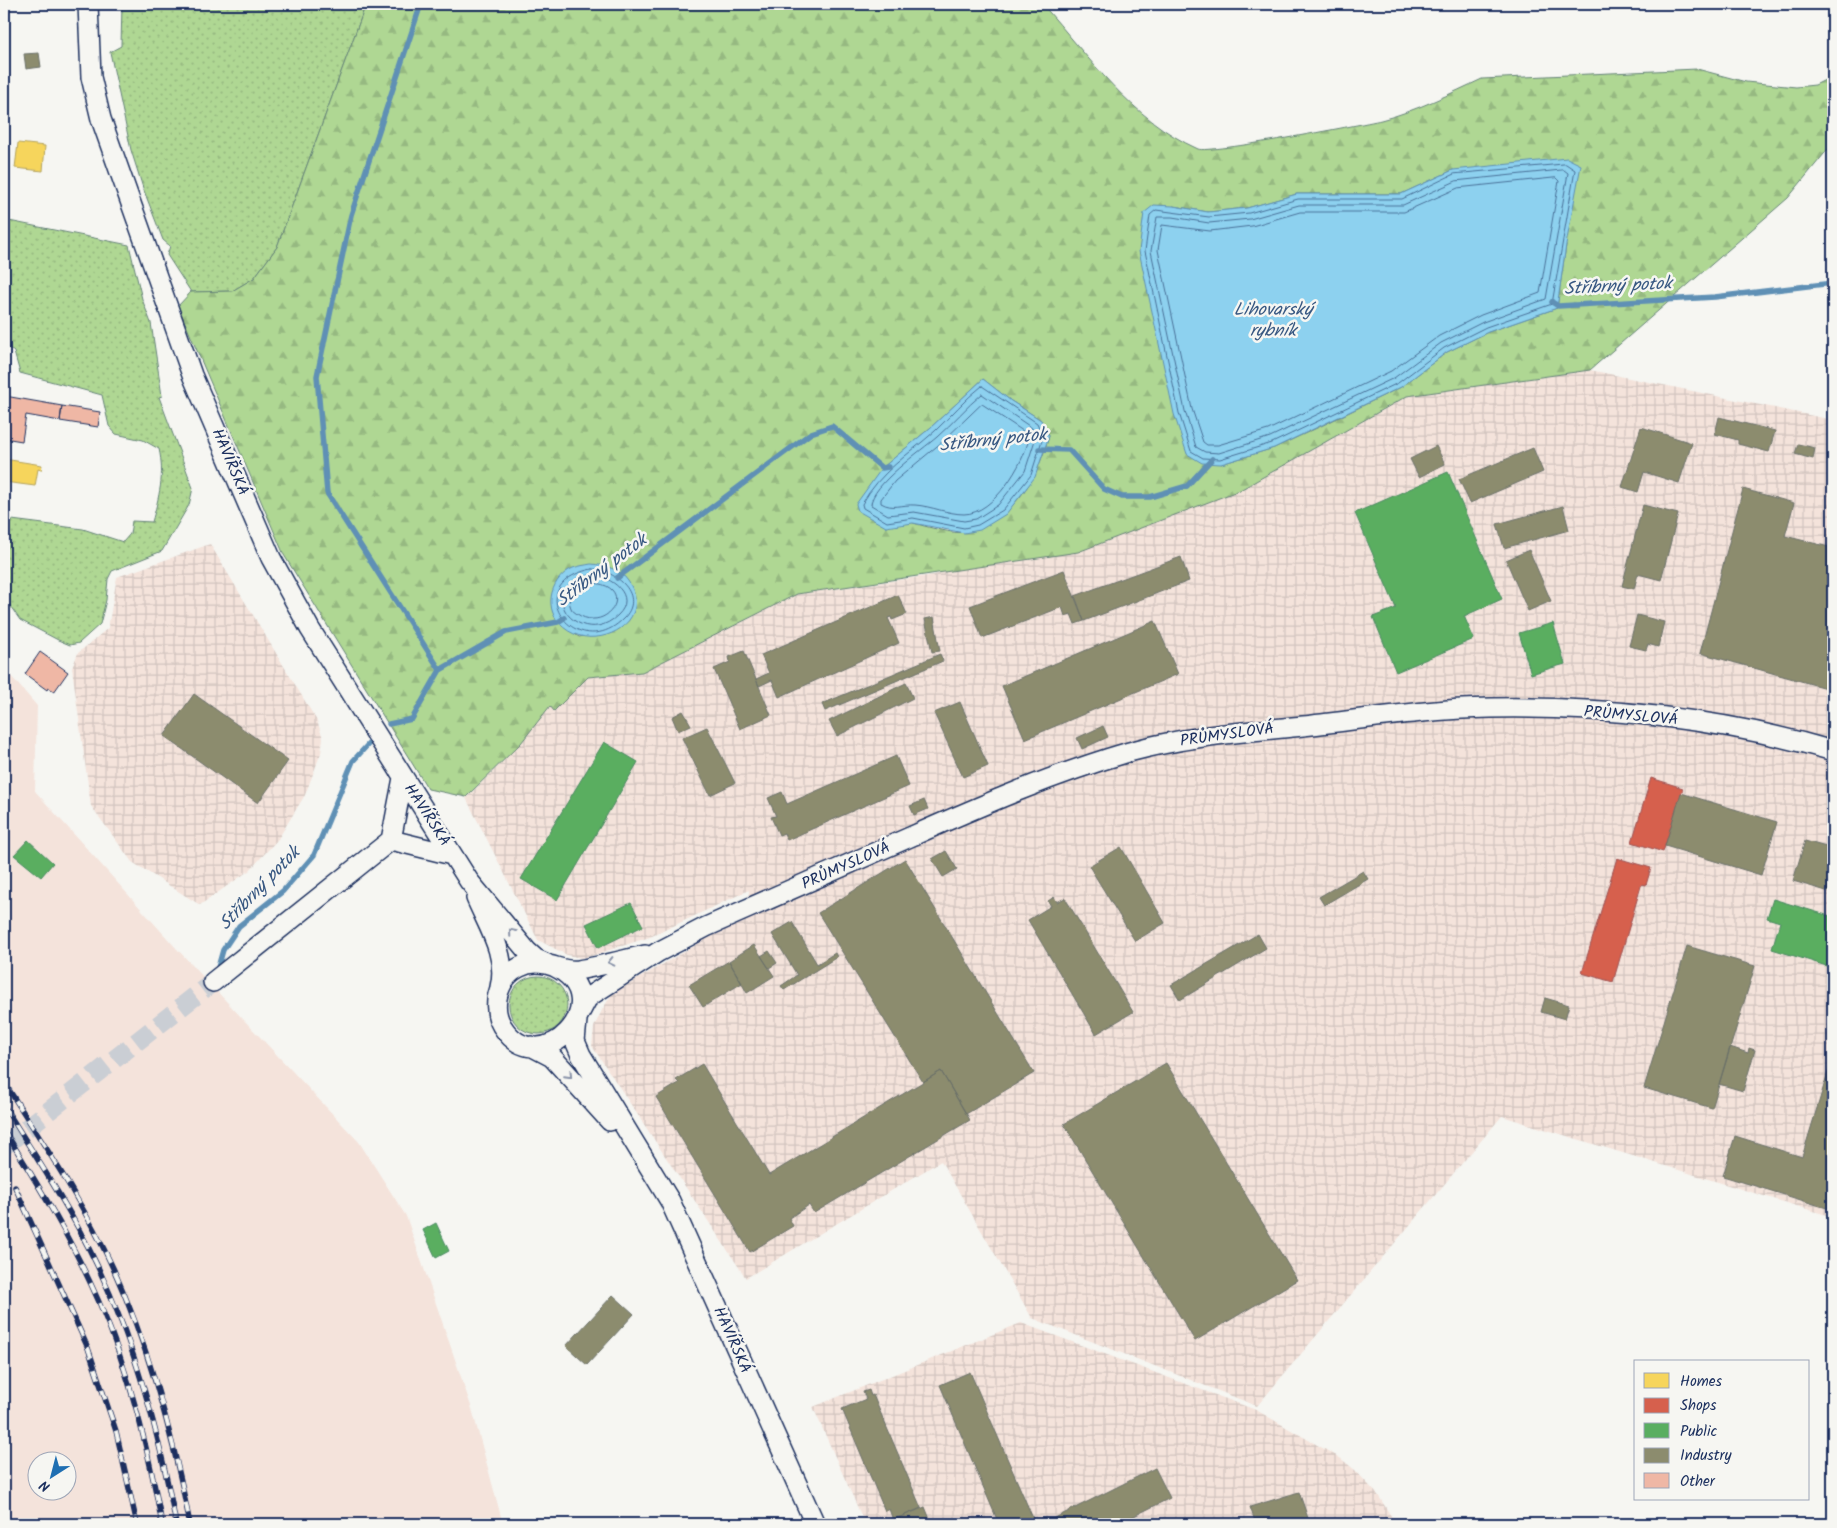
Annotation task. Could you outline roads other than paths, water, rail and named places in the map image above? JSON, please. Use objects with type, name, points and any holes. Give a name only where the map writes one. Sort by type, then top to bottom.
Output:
[{"type":"street","name":"HAVÍŘSKÁ","points":[[88,4],[91,77],[101,119],[192,375],[272,558],[310,629],[469,880],[527,951],[536,959],[551,965],[568,976],[576,989],[580,1004],[576,1041],[580,1055],[670,1201],[815,1524]]},
{"type":"street","name":"PRŮMYSLOVÁ","points":[[578,1018],[587,999],[593,994],[658,952],[706,927],[1025,787],[1130,752],[1208,736],[1404,714],[1490,708],[1607,712],[1673,718],[1800,741],[1833,751]]},
{"type":"street","points":[[213,982],[391,840],[403,778]]},
{"type":"street","points":[[391,840],[452,855]]},
{"type":"street","name":"HAVÍŘSKÁ","points":[[469,880],[500,956],[503,972],[496,1004],[501,1024],[515,1040],[552,1057],[644,1159]]},
{"type":"street","name":"PRŮMYSLOVÁ","points":[[551,965],[578,970],[658,952]]},
{"type":"street","points":[[500,987],[509,974],[523,965],[539,963],[551,965]]},
{"type":"street","points":[[531,1046],[545,1046],[558,1041],[570,1032],[578,1018]]},
{"type":"water","name":"Lihovarský rybník","points":[[1567,158],[1581,165],[1566,245],[1557,308],[1488,332],[1447,352],[1401,387],[1274,448],[1221,464],[1202,463],[1187,454],[1174,414],[1139,251],[1144,213],[1154,205],[1208,212],[1247,208],[1297,194],[1401,194],[1453,170]]},
{"type":"water","points":[[983,379],[1011,401],[1041,420],[1049,436],[1035,477],[1006,514],[980,530],[964,533],[913,523],[886,527],[858,511],[856,504],[882,468],[930,428]]},
{"type":"water","points":[[591,564],[612,568],[621,573],[628,581],[635,596],[634,610],[628,622],[616,631],[602,636],[587,637],[572,633],[559,623],[551,608],[551,600],[555,585],[566,572],[575,567]]},
{"type":"waterway","points":[[421,4],[351,215],[317,376],[327,493],[440,670]]},
{"type":"waterway","name":"Stříbrný potok","points":[[1552,302],[1558,306],[1715,297],[1833,283]]},
{"type":"waterway","name":"Stříbrný potok","points":[[617,578],[811,433],[832,426],[882,468],[888,467]]},
{"type":"waterway","name":"Stříbrný potok","points":[[1039,449],[1069,450],[1104,489],[1122,497],[1150,497],[1187,486],[1212,459]]},
{"type":"waterway","name":"Stříbrný potok","points":[[389,724],[412,719],[440,670],[506,632],[558,622],[564,618]]},
{"type":"waterway","name":"Stříbrný potok","points":[[217,971],[223,950],[239,926],[283,891],[314,855],[353,761],[373,739]]},
{"type":"tunnel","points":[[4,1146],[213,982]]},
{"type":"railway","points":[[4,1082],[62,1173],[89,1220],[113,1268],[138,1330],[159,1394],[176,1458],[190,1524]]},
{"type":"railway","points":[[4,1106],[75,1222],[110,1294],[145,1391],[162,1457],[176,1524]]},
{"type":"railway","points":[[4,1130],[67,1236],[89,1280],[110,1329],[137,1412],[162,1524]]},
{"type":"railway","points":[[15,1187],[88,1348],[116,1431],[137,1524]]}]
